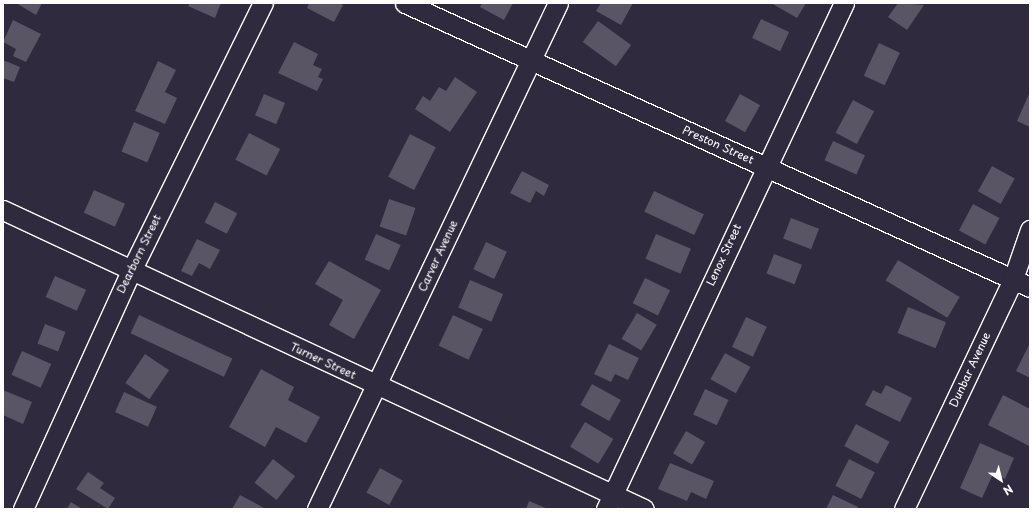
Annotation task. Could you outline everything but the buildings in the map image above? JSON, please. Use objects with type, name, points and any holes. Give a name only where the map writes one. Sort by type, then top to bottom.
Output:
[{"type":"street","name":"Dearborn Street","points":[[23,509],[131,271],[263,3]]},
{"type":"street","name":"Preston Street","points":[[405,3],[530,62],[766,166],[1030,287]]},
{"type":"street","name":"Carver Avenue","points":[[317,509],[558,3]]},
{"type":"street","name":"Lenox Street","points":[[610,502],[766,166],[844,3]]},
{"type":"street","name":"Turner Street","points":[[3,210],[376,386],[610,502],[644,509]]},
{"type":"street","name":"Dunbar Avenue","points":[[904,509],[1013,279],[1030,230]]}]
